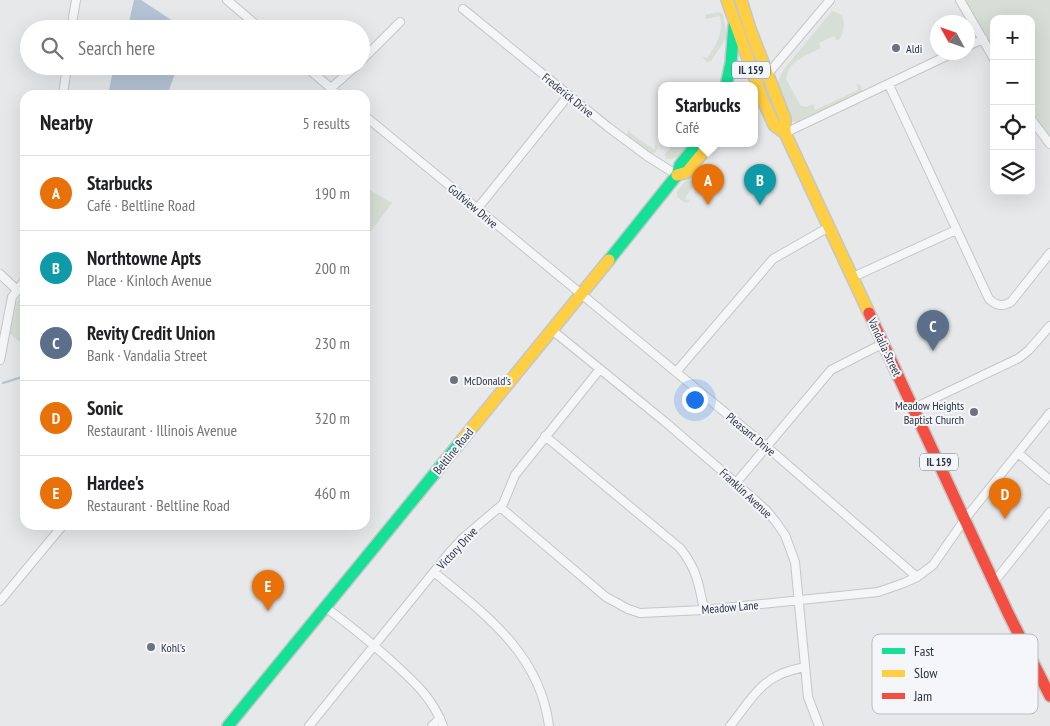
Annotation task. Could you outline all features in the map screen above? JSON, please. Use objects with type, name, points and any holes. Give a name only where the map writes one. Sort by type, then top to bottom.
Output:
[{"type":"main road","name":"Vandalia Street","points":[[727,0],[753,82]]},
{"type":"main road","name":"Vandalia Street","points":[[741,0],[767,75],[785,119],[785,133],[1020,634]]},
{"type":"main road","points":[[727,82],[731,63],[734,21]]},
{"type":"main road","points":[[758,86],[767,75]]},
{"type":"main road","name":"Vandalia Street","points":[[758,95],[774,125],[785,133]]},
{"type":"main road","name":"Beltline Road","points":[[228,726],[677,175],[680,165],[695,147]]},
{"type":"main road","name":"Beltline Road","points":[[677,175],[687,172],[708,147]]},
{"type":"main road","name":"Vandalia Street","points":[[1038,672],[1050,696]]},
{"type":"street","points":[[73,20],[76,0]]},
{"type":"street","points":[[227,0],[250,20]]},
{"type":"street","points":[[767,75],[830,0]]},
{"type":"street","points":[[960,0],[990,52]]},
{"type":"street","name":"Frederick Drive","points":[[463,9],[568,96],[647,156],[677,175]]},
{"type":"street","points":[[370,52],[400,22]]},
{"type":"street","points":[[975,43],[983,39]]},
{"type":"street","points":[[785,133],[939,60]]},
{"type":"street","points":[[64,90],[66,75]]},
{"type":"street","points":[[316,75],[332,88],[346,75]]},
{"type":"street","points":[[888,85],[988,299],[995,305],[1004,306],[1011,302],[1050,253]]},
{"type":"street","points":[[477,209],[568,96]]},
{"type":"street","name":"Golfview Drive","points":[[370,120],[580,295]]},
{"type":"street","points":[[1035,124],[1050,144]]},
{"type":"street","points":[[676,372],[773,259],[829,227]]},
{"type":"street","points":[[852,277],[956,230]]},
{"type":"street","points":[[0,274],[17,290]]},
{"type":"street","points":[[0,360],[12,298],[20,286]]},
{"type":"street","name":"Pleasant Drive","points":[[580,295],[767,447],[917,576]]},
{"type":"street","points":[[914,408],[1019,358],[1029,350],[1050,326]]},
{"type":"street","name":"Franklin Avenue","points":[[552,330],[736,483],[766,510],[785,535],[795,562],[808,697],[819,726]]},
{"type":"street","points":[[736,483],[831,370],[884,343]]},
{"type":"street","name":"Victory Drive","points":[[309,726],[463,538],[503,504],[515,476],[600,369]]},
{"type":"street","name":"Meadow Lane","points":[[500,507],[606,597],[615,603],[640,613],[704,610],[878,592],[904,584],[933,564],[965,519],[1050,413]]},
{"type":"street","points":[[545,436],[680,548],[693,565],[698,577],[704,610]]},
{"type":"street","points":[[1018,453],[1050,480]]},
{"type":"street","points":[[994,582],[1050,512]]},
{"type":"street","points":[[0,601],[59,530]]},
{"type":"street","points":[[434,572],[463,596],[516,646],[536,678],[546,708],[549,726]]},
{"type":"street","points":[[325,607],[374,646],[416,684],[432,704],[443,726]]},
{"type":"street","points":[[730,726],[770,680],[778,674],[805,667]]},
{"type":"street","points":[[432,726],[440,718]]},
{"type":"shaded area","points":[[960,0],[1050,0],[1050,142],[1035,124],[1035,15],[990,15],[990,50],[975,25],[975,15],[969,15]]},
{"type":"shaded area","points":[[832,11],[842,15],[843,18],[844,27],[840,39],[837,41],[834,36],[819,43],[821,48],[794,63],[786,79],[801,106],[807,107],[813,104],[815,110],[858,90],[857,83],[861,86],[862,91],[859,95],[798,123],[791,121],[776,85],[784,69]]},
{"type":"shaded area","points":[[718,12],[723,14],[727,37],[711,61],[707,62],[702,57],[707,58],[716,43],[720,33],[721,22],[720,16],[706,19],[705,15]]},
{"type":"shaded area","points":[[630,127],[630,133],[655,150],[655,145],[658,146],[655,153],[652,154],[629,139],[627,134]]},
{"type":"shaded area","points":[[671,147],[688,147],[677,157],[666,159],[665,154]]},
{"type":"shaded area","points":[[699,166],[709,170],[711,174],[704,173],[686,196],[685,199],[690,201],[686,203],[677,197],[677,191]]},
{"type":"shaded area","points":[[370,190],[392,203],[370,232]]},
{"type":"shaded area","points":[[20,296],[20,342],[10,334],[17,301]]},
{"type":"water","points":[[134,0],[141,0],[171,20],[129,20]]},
{"type":"water","points":[[112,75],[174,75],[169,90],[109,90]]},
{"type":"waterway","points":[[3,383],[20,378]]},
{"type":"traffic: fast","points":[[727,82],[731,63],[734,26]]},
{"type":"traffic: fast","points":[[609,260],[677,175],[680,165],[695,147]]},
{"type":"traffic: fast","points":[[228,726],[462,440]]},
{"type":"traffic: slow","points":[[727,0],[756,82]]},
{"type":"traffic: slow","points":[[741,0],[750,29],[785,119],[785,133],[869,313]]},
{"type":"traffic: slow","points":[[758,87],[774,125],[785,133]]},
{"type":"traffic: slow","points":[[677,175],[687,172],[708,147]]},
{"type":"traffic: slow","points":[[462,440],[609,260]]},
{"type":"traffic: jam","points":[[869,313],[1019,634]]},
{"type":"traffic: jam","points":[[1038,672],[1050,696]]},
{"type":"place","name":"Aldi","points":[[896,48]]},
{"type":"place","name":"Starbucks","points":[[708,205]]},
{"type":"place","name":"Northtowne Apts","points":[[760,205]]},
{"type":"place","name":"Revity Credit Union","points":[[933,351]]},
{"type":"place","name":"McDonald's","points":[[454,380]]},
{"type":"place","name":"Meadow Heights Baptist Church","points":[[974,412]]},
{"type":"place","name":"Sonic","points":[[1005,519]]},
{"type":"place","name":"Hardee's","points":[[268,611]]},
{"type":"place","name":"Kohl's","points":[[151,647]]}]
